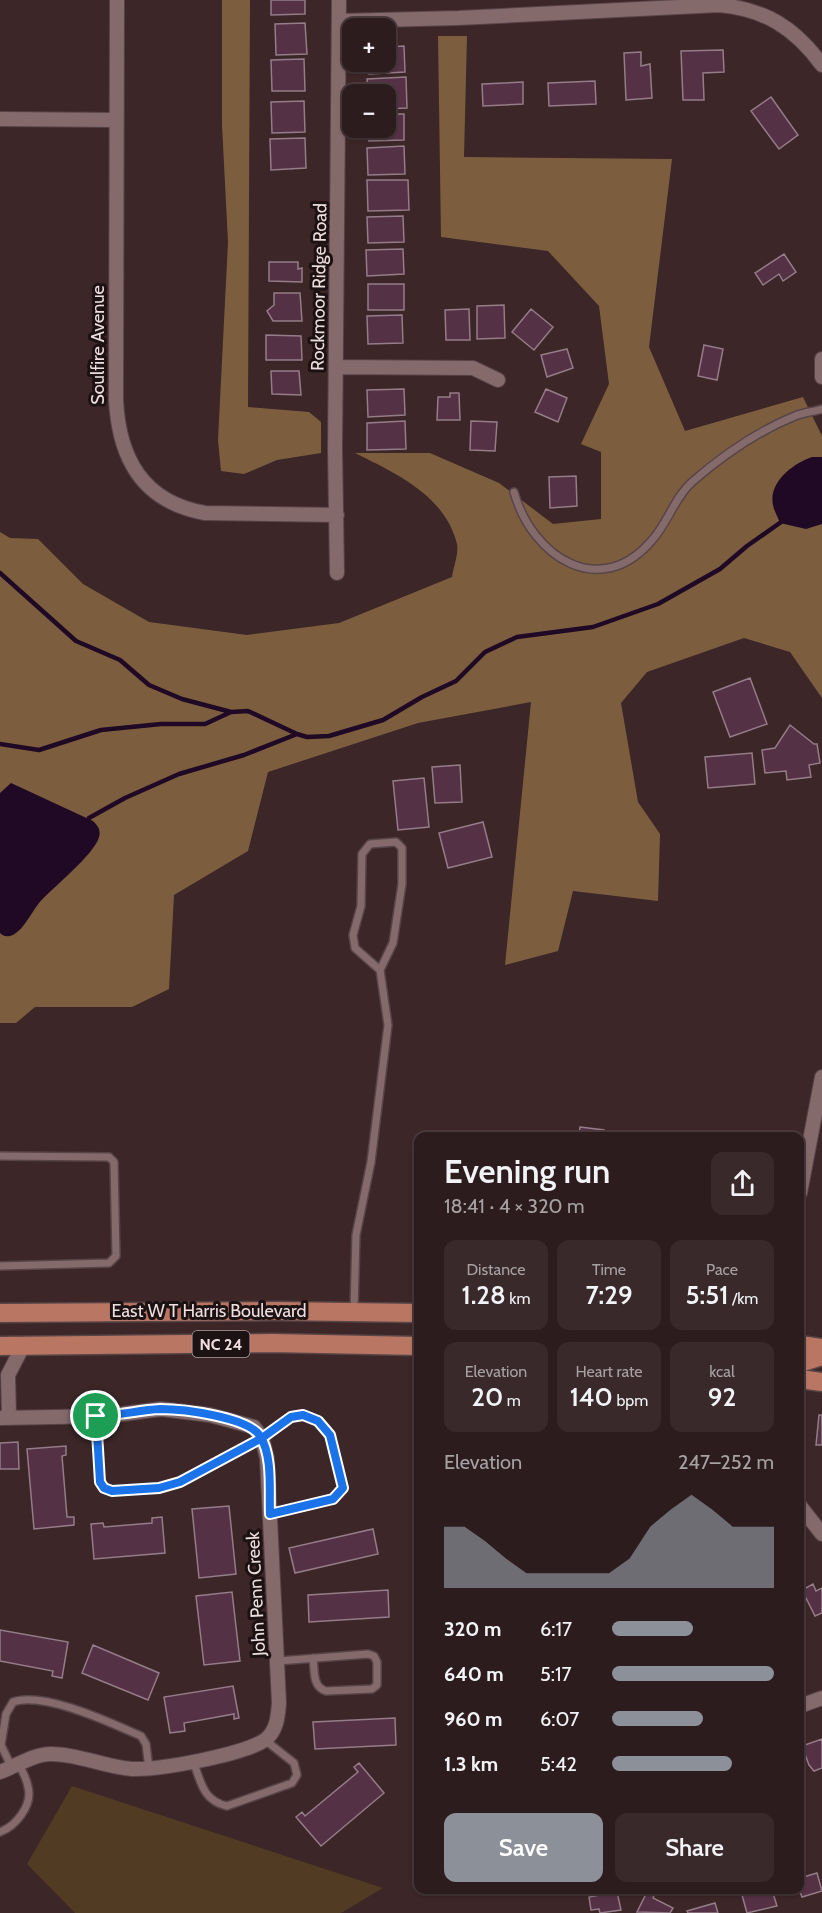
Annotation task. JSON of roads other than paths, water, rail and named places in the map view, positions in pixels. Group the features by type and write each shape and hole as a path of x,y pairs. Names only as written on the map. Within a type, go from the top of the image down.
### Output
{"main road":[{"name":"East W T Harris Boulevard","path":"0,1313 354,1311 414,1313"},
{"name":"East W T Harris Boulevard","path":"0,1346 272,1343 414,1346"},
{"path":"804,1346 822,1348"},
{"path":"804,1362 822,1356"},
{"path":"804,1380 822,1382"}],"street":[{"name":"Soulfire Avenue","path":"117,0 116,400 121,442 132,466 158,494 192,510 337,514"},
{"name":"Rockmoor Ridge Road","path":"337,573 339,0"},
{"path":"339,21 458,18 625,5 741,7 762,13 777,21 798,38 822,65"},
{"path":"0,118 117,120"},
{"path":"822,359 822,377"},
{"path":"336,367 473,368 498,380"},
{"path":"804,1165 822,1077"},
{"path":"23,1346 8,1375 4,1418 96,1416 160,1409 210,1415 254,1427 262,1438"},
{"name":"John Penn Creek","path":"262,1438 267,1458 278,1661 278,1720 266,1740"},
{"path":"804,1511 822,1534"},
{"path":"804,1705 822,1698"},
{"path":"10,1768 48,1754 67,1755 130,1769 149,1769 193,1761 245,1748 266,1740"}],"lane":[{"path":"514,492 520,513 533,531 563,562 586,569 611,567 631,558 653,539 690,484 703,474 765,429 799,414 822,409"},
{"path":"354,1311 357,1234 371,1162 388,1025 380,970 393,943 402,884 402,848 396,842 370,844 362,854 361,906 353,935 354,942 355,948 380,970"},
{"path":"0,1156 109,1157 114,1162 116,1256 109,1263 0,1266"},
{"path":"96,1416 100,1482 104,1488 112,1491 159,1488 180,1482 262,1438 291,1417 303,1415 318,1421 330,1435 343,1488 333,1499 270,1514"},
{"path":"278,1661 314,1658 368,1654 374,1656 377,1662 377,1685 372,1689 326,1691 320,1689 316,1685 314,1658"},
{"path":"0,1832 12,1827 29,1797 29,1787 10,1768 1,1745 6,1714 12,1702 23,1699 76,1709 141,1736 146,1744 149,1769"},
{"path":"193,1761 206,1796 216,1804 227,1806 292,1783 297,1775 294,1763 266,1740"}],"waterway":[{"path":"0,573 76,641 120,660 149,685 182,699 231,712 248,711 307,737 329,736 383,720 422,697 456,681 485,652 517,637 593,627 658,604 720,569 747,546 784,520"},
{"path":"0,744 39,750 101,730 161,724 205,724 231,712"},
{"path":"89,818 125,798 179,774 244,755 297,734"}]}
